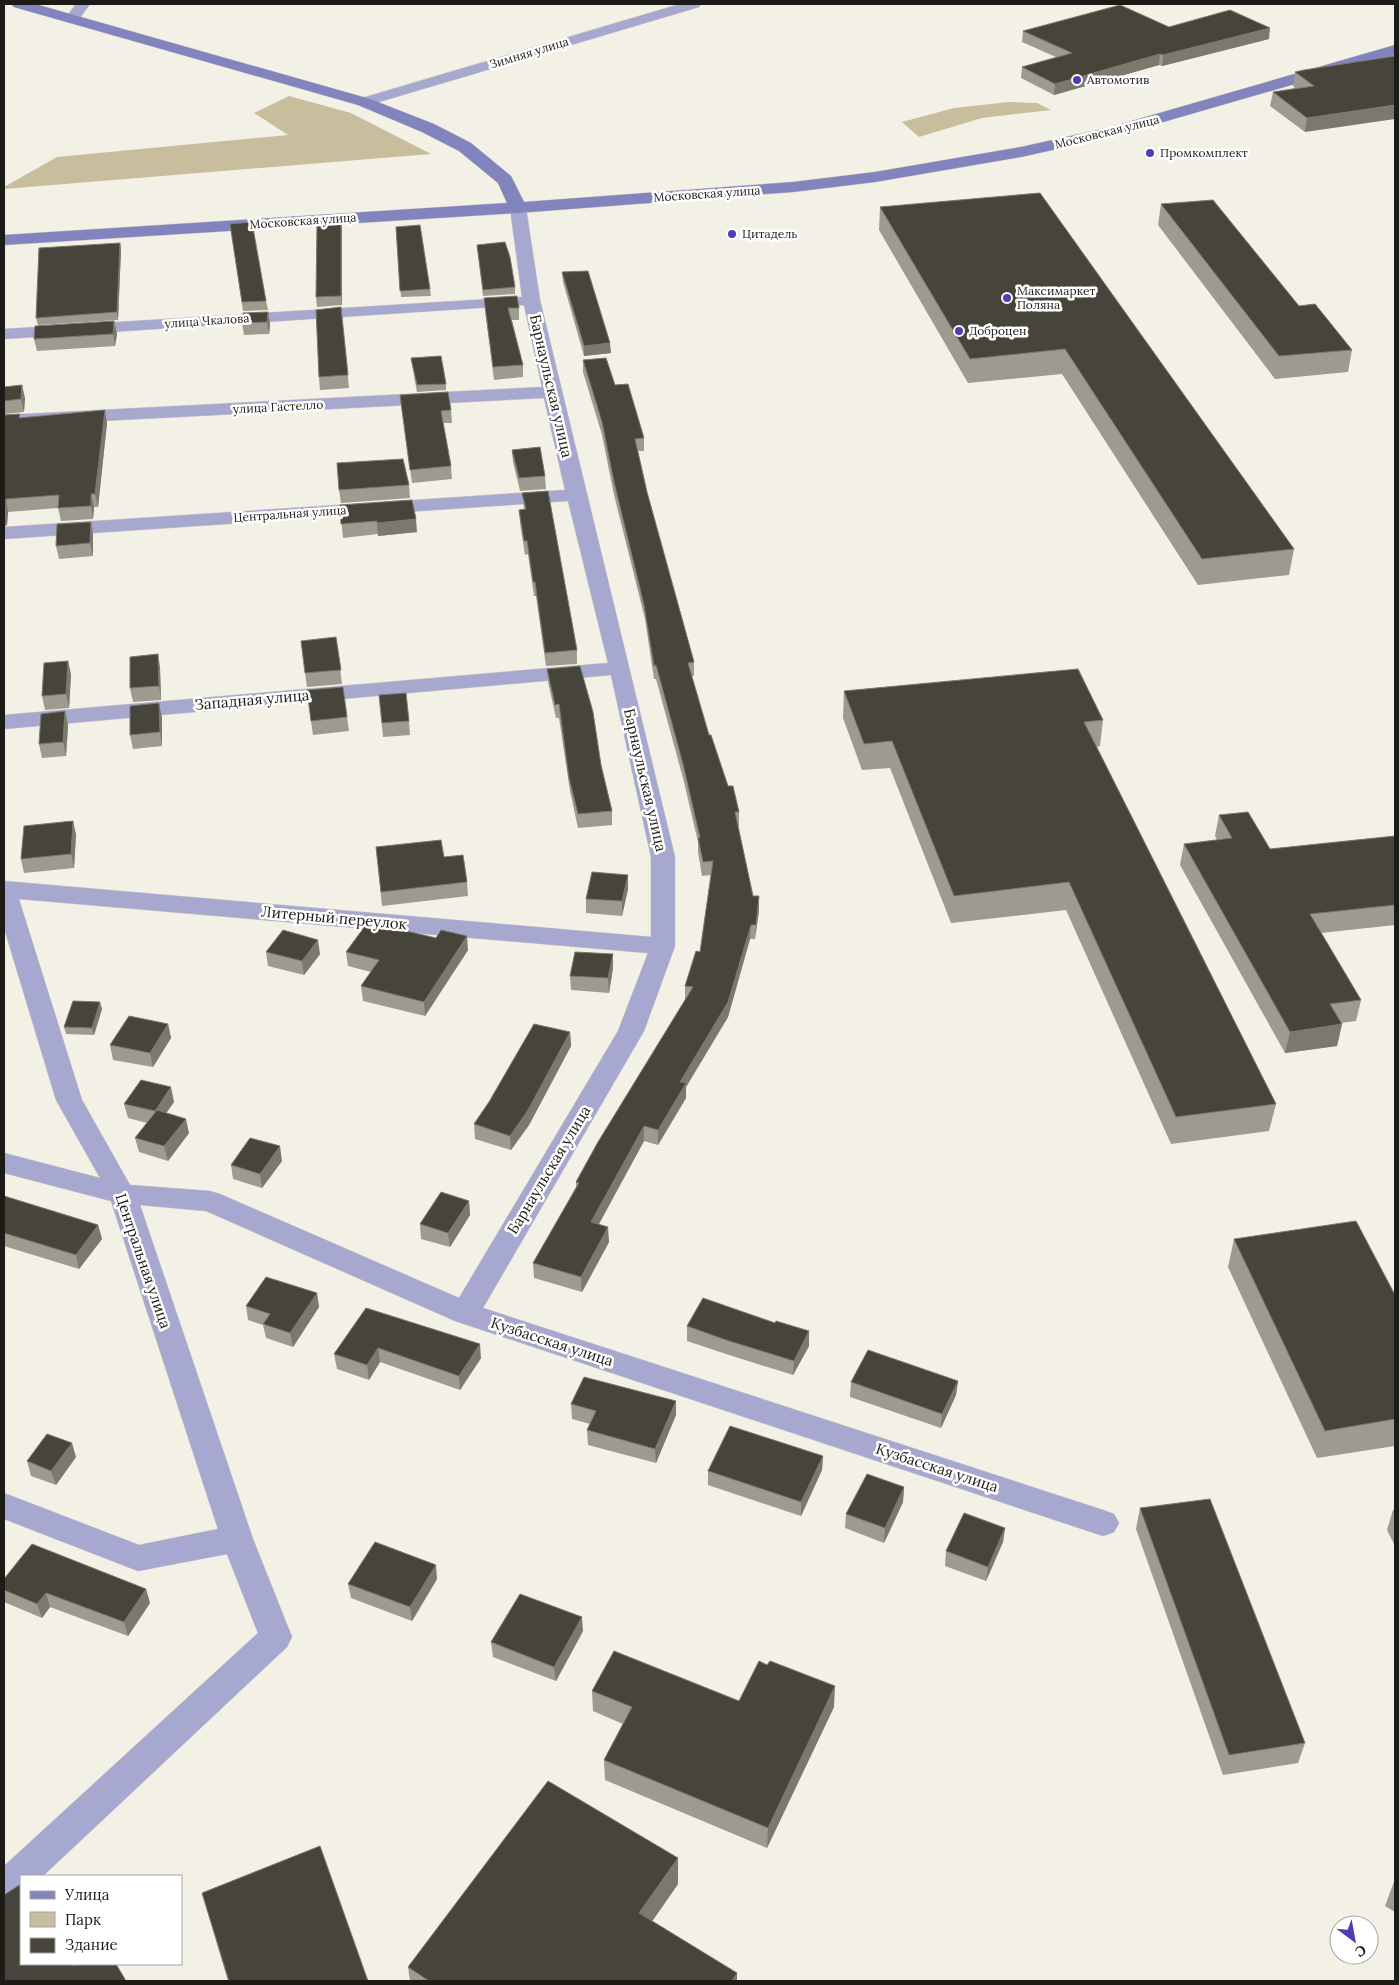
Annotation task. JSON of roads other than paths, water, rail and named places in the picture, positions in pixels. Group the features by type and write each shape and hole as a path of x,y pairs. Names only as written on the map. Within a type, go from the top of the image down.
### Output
{"main road":[{"path":"19,4 364,102 428,128 465,147 505,180 518,208"},
{"name":"Московская улица","path":"4,240 518,208 793,187 938,167 1115,131 1395,50"}],"street":[{"path":"72,19 83,4"},
{"name":"Зимняя улица","path":"364,102 694,4"},
{"name":"Барнаульская улица","path":"465,1313 631,1032 663,946 662,857 620,668 576,495 531,300 518,208"},
{"name":"улица Чкалова","path":"4,334 531,300"},
{"name":"улица Гастелло","path":"4,421 552,392"},
{"name":"Центральная улица","path":"4,533 576,495"},
{"name":"Западная улица","path":"4,722 620,668"},
{"name":"Центральная улица","path":"4,889 69,1100 122,1194 237,1539 276,1637 4,1889"},
{"name":"Литерный переулок","path":"4,889 663,946"},
{"name":"Кузбасская улица","path":"4,1164 122,1194 210,1201 465,1313 1103,1523"},
{"path":"4,1506 138,1558 237,1539"}],"place":[{"name":"Автомотив","path":"1077,80"},
{"name":"Промкомплект","path":"1150,153"},
{"name":"Цитадель","path":"732,234"},
{"name":"Максимаркет Поляна","path":"1007,298"},
{"name":"Доброцен","path":"959,331"}]}
